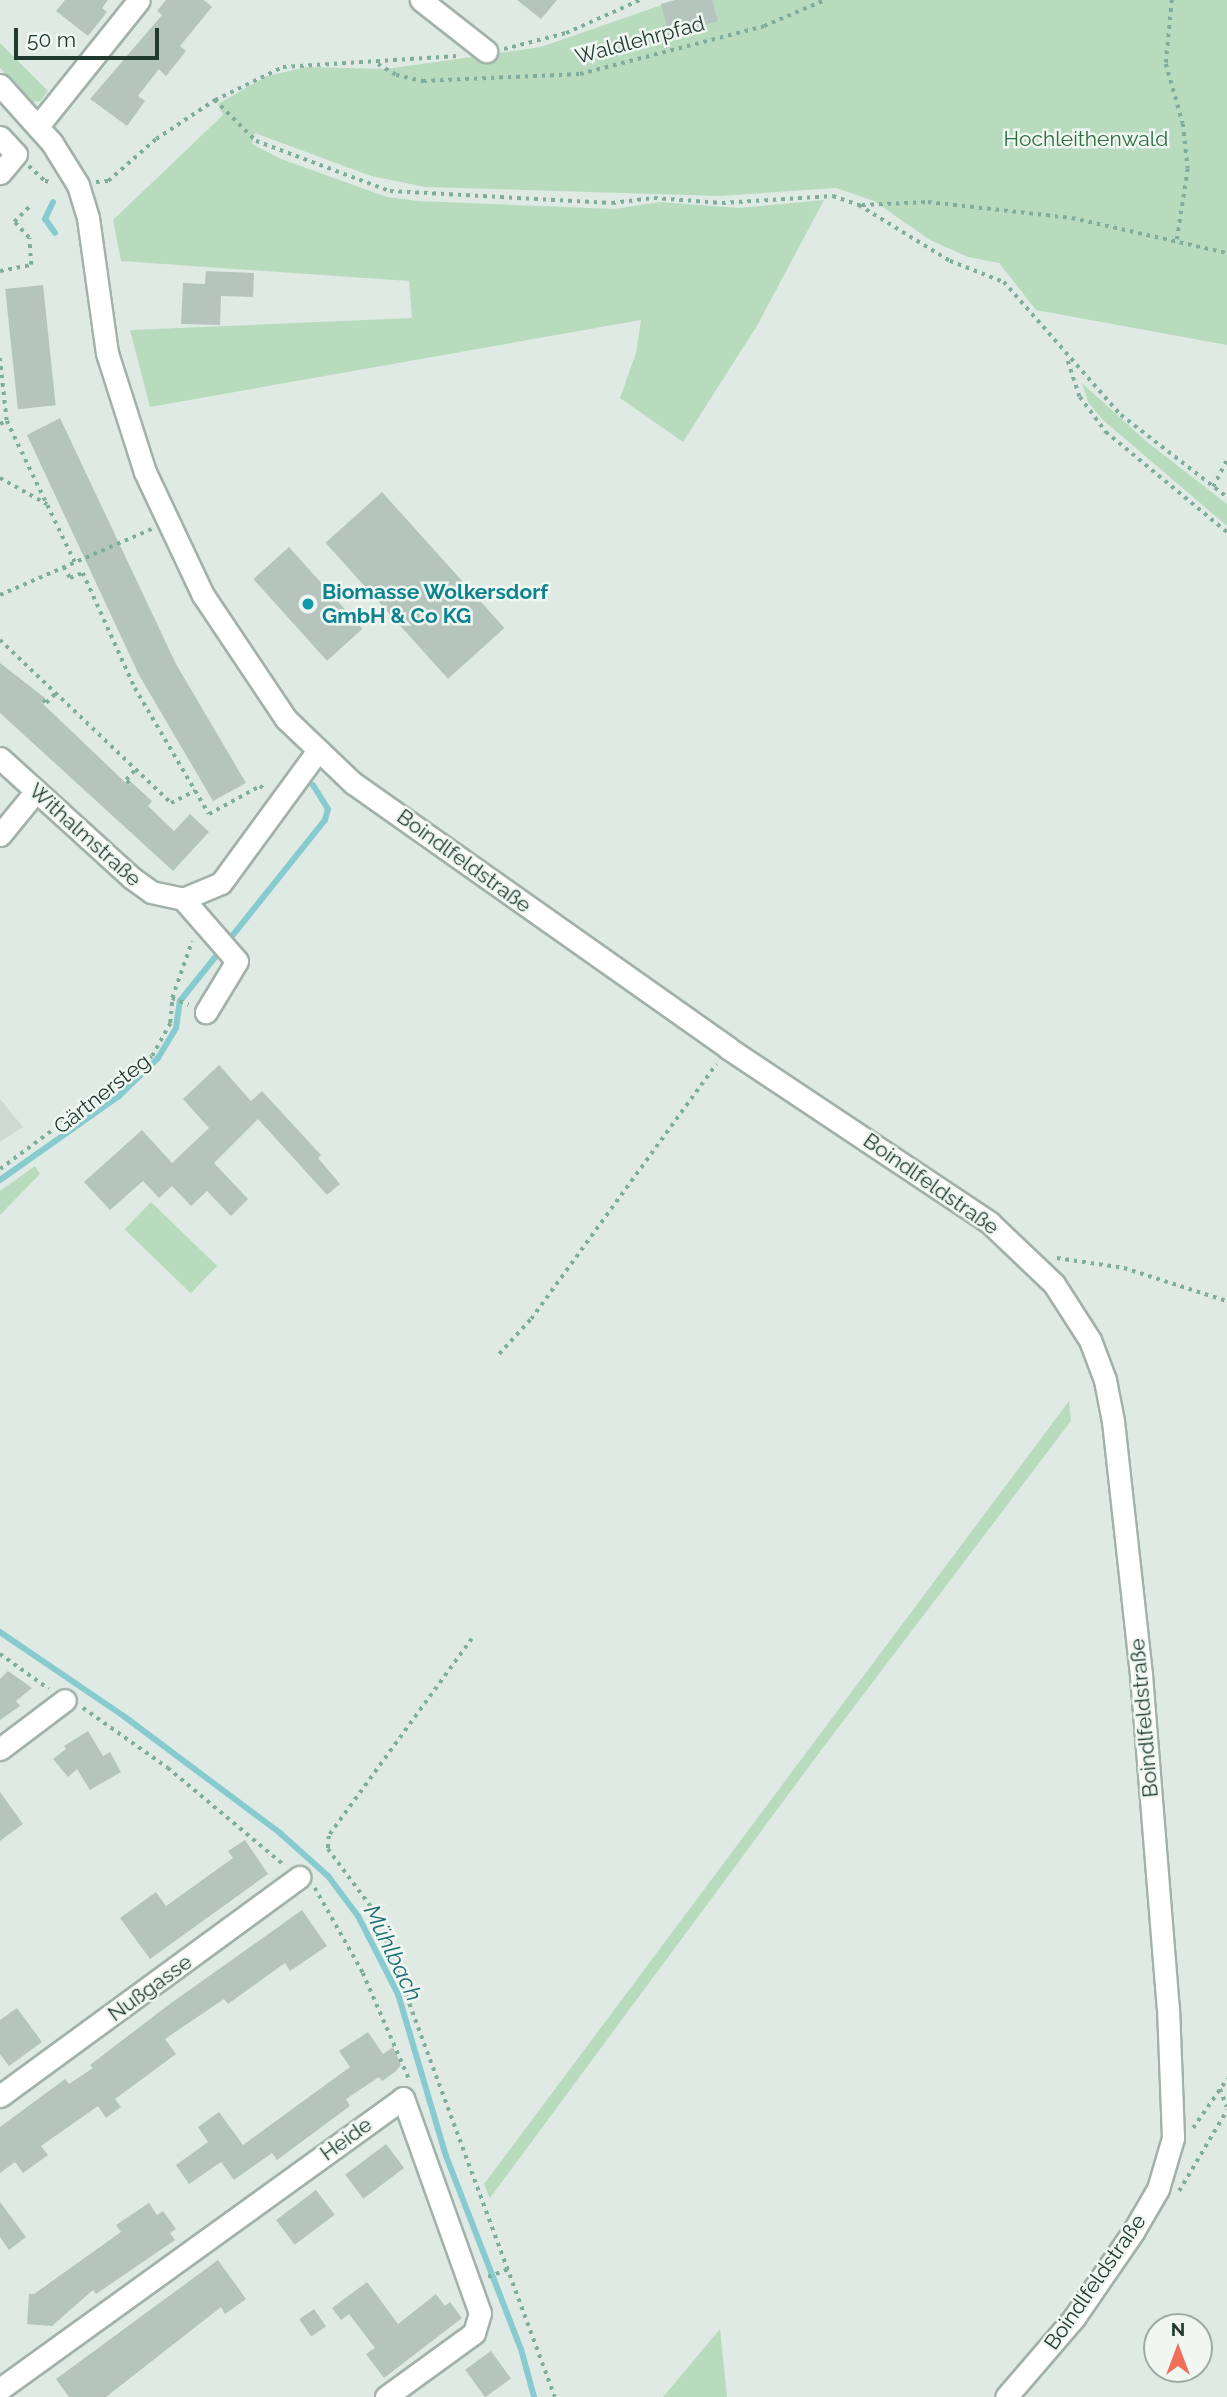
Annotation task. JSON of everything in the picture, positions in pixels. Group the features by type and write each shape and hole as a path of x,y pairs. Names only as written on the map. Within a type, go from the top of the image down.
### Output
{"street":[{"path":"38,126 139,0"},
{"path":"421,0 486,51"},
{"name":"Boindlfeldstraße","path":"0,85 38,126 78,185 88,218 114,378 167,522 243,659 317,752 353,783 728,1048 944,1190 1034,1262 1073,1310 1090,1340 1105,1380 1112,1421 1160,1896 1172,2138 1158,2189 1133,2232 1074,2318 1006,2397"},
{"path":"0,137 16,154 0,173"},
{"path":"198,1009 237,961 233,951 183,899 221,883 317,752"},
{"name":"Withalmstraße","path":"0,758 150,892 183,899"},
{"path":"0,835 36,792"},
{"path":"0,1749 65,1700"},
{"name":"Nußgasse","path":"0,2096 299,1877"},
{"path":"386,2397 474,2333 480,2313 403,2098"},
{"name":"Heide","path":"0,2389 403,2098"}],"path":[{"path":"16,154 45,181 78,185 108,181 156,139 215,100 283,67 376,63 486,51 566,33 640,0"},
{"name":"Waldlehrpfad","path":"376,63 396,75 423,81 580,74 764,26 825,0"},
{"path":"1172,0 1166,64 1184,124 1188,169 1177,240"},
{"path":"215,100 256,141 390,191 612,203 654,198 722,203 834,196 859,205 950,261 1004,282 1068,359 1121,415 1227,497"},
{"path":"859,205 928,202 1019,212 1177,240 1227,253"},
{"path":"0,271 32,265 29,238 15,222 31,205"},
{"path":"0,358 7,421 75,562"},
{"path":"1068,359 1080,397 1106,432 1227,532"},
{"path":"0,424 7,421"},
{"path":"1213,487 1227,459"},
{"path":"0,478 48,505"},
{"path":"0,595 167,522"},
{"path":"64,567 70,578 83,573 135,688 209,814 260,786 280,800"},
{"path":"0,640 171,803 195,791"},
{"path":"43,700 46,703 55,693"},
{"path":"129,784 126,780 136,770"},
{"name":"Gärtnersteg","path":"0,1169 152,1056 170,1023 172,998 206,925"},
{"path":"172,998 198,1009"},
{"path":"499,1354 531,1319 728,1048"},
{"path":"1034,1262 1087,1259 1164,1278 1227,1301"},
{"path":"472,1639 329,1836 328,1849 372,1908 386,1940 555,2397"},
{"path":"0,1654 168,1768 299,1877 316,1888 363,1973 410,2080 403,2098"},
{"path":"1172,2138 1191,2130 1227,2079"},
{"path":"1220,2089 1227,2106"},
{"path":"484,2279 509,2269"}],"shaded area":[{"path":"0,1099 23,1127 0,1142"}],"green space":[{"name":"Hochleithenwald","path":"676,0 1227,0 1227,345 1036,310 999,263 968,257 930,240 874,201 836,188 720,196 425,187 371,176 255,133 252,144 281,159 387,197 418,201 614,209 660,202 739,208 824,200 758,324 683,442 620,398 636,353 641,320 150,407 130,330 412,318 409,281 121,261 113,220 223,115 218,104 267,76 307,67 386,69 541,47"},
{"path":"0,43 48,91 40,101 32,102 0,68"},
{"path":"1082,383 1147,442 1227,504 1227,526 1103,420 1088,402"},
{"path":"35,1166 40,1174 0,1215 0,1191"},
{"path":"151,1202 217,1266 191,1293 125,1229"},
{"path":"1069,1401 1071,1421 819,1753 490,2198 484,2184"},
{"path":"720,2329 727,2397 663,2397"}],"building":[{"path":"65,0 108,0 102,8 107,12 88,36 56,11"},
{"path":"166,0 204,0 212,7 180,46 186,51 166,76 159,69 138,96 145,101 127,126 90,99 162,15 157,11"},
{"path":"517,0 557,0 541,19"},
{"path":"675,0 712,0 718,21 669,35 661,4"},
{"path":"206,271 254,273 253,297 221,296 220,325 181,324 183,283 205,284"},
{"path":"43,285 56,405 18,409 5,289"},
{"path":"60,418 176,664 246,783 213,801 139,675 27,435"},
{"path":"382,492 504,628 448,679 326,543"},
{"name":"Biomasse Wolkersdorf GmbH & Co KG","path":"289,547 363,629 327,661 253,579"},
{"path":"0,663 45,698 41,702 128,785 131,782 152,801 148,806 174,831 190,814 209,832 173,871 0,713"},
{"path":"219,1065 251,1101 262,1091 321,1155 318,1158 340,1184 327,1195 258,1119 214,1163 248,1199 231,1216 207,1191 191,1206 172,1186 159,1198 143,1181 110,1210 84,1182 142,1130 172,1163 209,1128 183,1099"},
{"path":"8,1671 32,1688 16,1701 20,1706 0,1720 0,1679"},
{"path":"88,1731 103,1756 110,1752 121,1772 90,1790 77,1769 68,1777 53,1759 66,1749 64,1746"},
{"path":"0,1792 23,1824 0,1841"},
{"path":"245,1840 268,1874 150,1959 120,1918 156,1892 166,1906 233,1858 228,1851"},
{"path":"302,1910 327,1946 290,1971 285,1963 228,2004 224,1999 165,2039 176,2054 115,2099 121,2107 106,2118 98,2106 41,2146 48,2155 23,2173 15,2162 0,2173 0,2127 65,2079 69,2084 93,2068 90,2065 167,2006"},
{"path":"17,2008 42,2042 9,2066 0,2054 0,2020"},
{"path":"368,2032 383,2054 393,2047 401,2065 395,2072 382,2081 379,2077 346,2099 350,2106 277,2160 272,2153 234,2180 221,2162 189,2184 176,2165 208,2142 198,2127 219,2112 243,2145 350,2067 339,2051"},
{"path":"386,2144 404,2168 363,2199 345,2175"},
{"path":"316,2190 335,2215 295,2245 276,2220"},
{"path":"0,2202 26,2237 9,2250 0,2237"},
{"path":"149,2203 157,2215 163,2211 176,2229 170,2233 175,2240 96,2294 93,2290 52,2326 27,2324 29,2294 34,2294 121,2232 116,2225"},
{"path":"218,2260 246,2299 225,2314 221,2307 106,2397 69,2397 56,2379"},
{"path":"367,2282 398,2324 436,2294 445,2306 450,2302 462,2318 384,2378 366,2354 375,2348 349,2314 341,2320 332,2308"},
{"path":"314,2309 326,2326 311,2337 299,2319"},
{"path":"491,2351 511,2379 485,2397 465,2370"}],"waterway":[{"path":"53,202 45,219 55,233"},
{"path":"0,1180 119,1096 158,1058 176,1028 180,1001 325,820 328,809 313,785"},
{"name":"Mühlbach","path":"0,1632 125,1717 280,1833 328,1876 358,1916 398,1994 446,2156 521,2349 534,2397"}],"place":[{"name":"Biomasse Wolkersdorf GmbH & Co KG","path":"308,604"}]}
